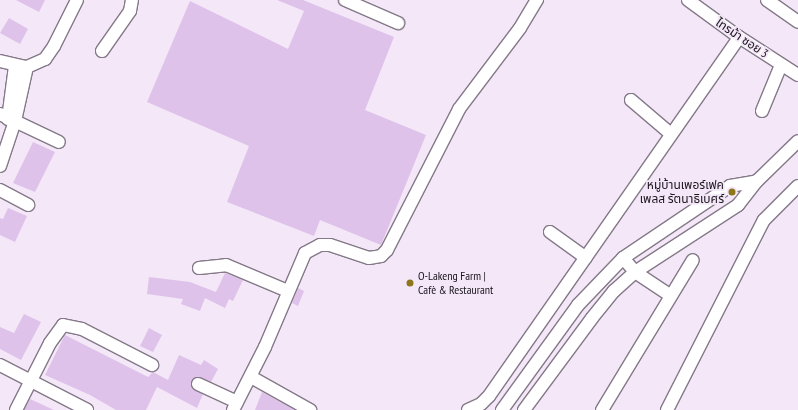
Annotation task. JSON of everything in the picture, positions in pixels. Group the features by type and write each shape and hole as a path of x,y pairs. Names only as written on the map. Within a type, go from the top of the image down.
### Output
{"street":[{"path":"0,61 21,66 44,58 54,46 77,0"},
{"path":"102,51 130,11 132,0"},
{"path":"345,0 398,23"},
{"path":"198,384 235,406 265,348 300,261 310,249 330,245 369,258 381,256 387,250 459,109 520,28 537,0"},
{"name":"ไทรม้า ซอย 3","path":"688,0 739,37 798,75"},
{"path":"767,0 798,22"},
{"path":"468,410 481,404 489,396 739,37"},
{"path":"762,112 781,64"},
{"path":"0,166 9,132 8,117 21,66"},
{"path":"631,100 671,134"},
{"path":"8,117 59,142"},
{"path":"524,410 592,318 635,272 738,205 756,181 798,141"},
{"path":"502,410 578,305 623,258 730,186 756,181"},
{"path":"667,410 764,220 798,186"},
{"path":"0,190 28,205"},
{"path":"550,232 586,258"},
{"path":"623,258 635,272 671,296"},
{"path":"602,410 693,260"},
{"path":"199,268 226,265 288,291"},
{"path":"16,410 50,343 63,325 82,329 152,366"},
{"path":"0,365 87,410"},
{"path":"252,375 308,410"}],"building":[{"path":"16,0 45,0 39,12"},
{"path":"277,0 303,0 394,37 365,110 426,135 381,245 320,220 314,236 227,202 249,146 147,102 190,1 288,49 304,11"},
{"path":"9,18 28,29 20,44 0,33"},
{"path":"33,142 55,152 35,192 13,183"},
{"path":"8,208 27,216 15,242 0,235 0,218 3,219"},
{"path":"225,273 243,280 233,301 229,299 225,308 205,298 200,311 181,304 183,299 147,294 149,277 190,282 216,292"},
{"path":"298,288 304,291 298,306 292,303"},
{"path":"24,314 41,322 21,360 0,349 0,327 14,333"},
{"path":"149,328 162,335 153,352 140,346"},
{"path":"65,335 148,377 153,372 168,380 179,355 201,365 204,360 218,369 211,382 198,377 191,381 192,389 203,394 197,408 157,387 146,410 116,410 90,395 45,375"},
{"path":"262,392 295,410 255,410"},
{"path":"30,399 54,410 24,410"}],"place":[{"name":"หมู่บ้านเพอร์เฟค เพลส รัตนาธิเบศร์","path":"732,192"},
{"name":"O-Lakeng Farm | Cafè & Restaurant","path":"410,283"}]}
